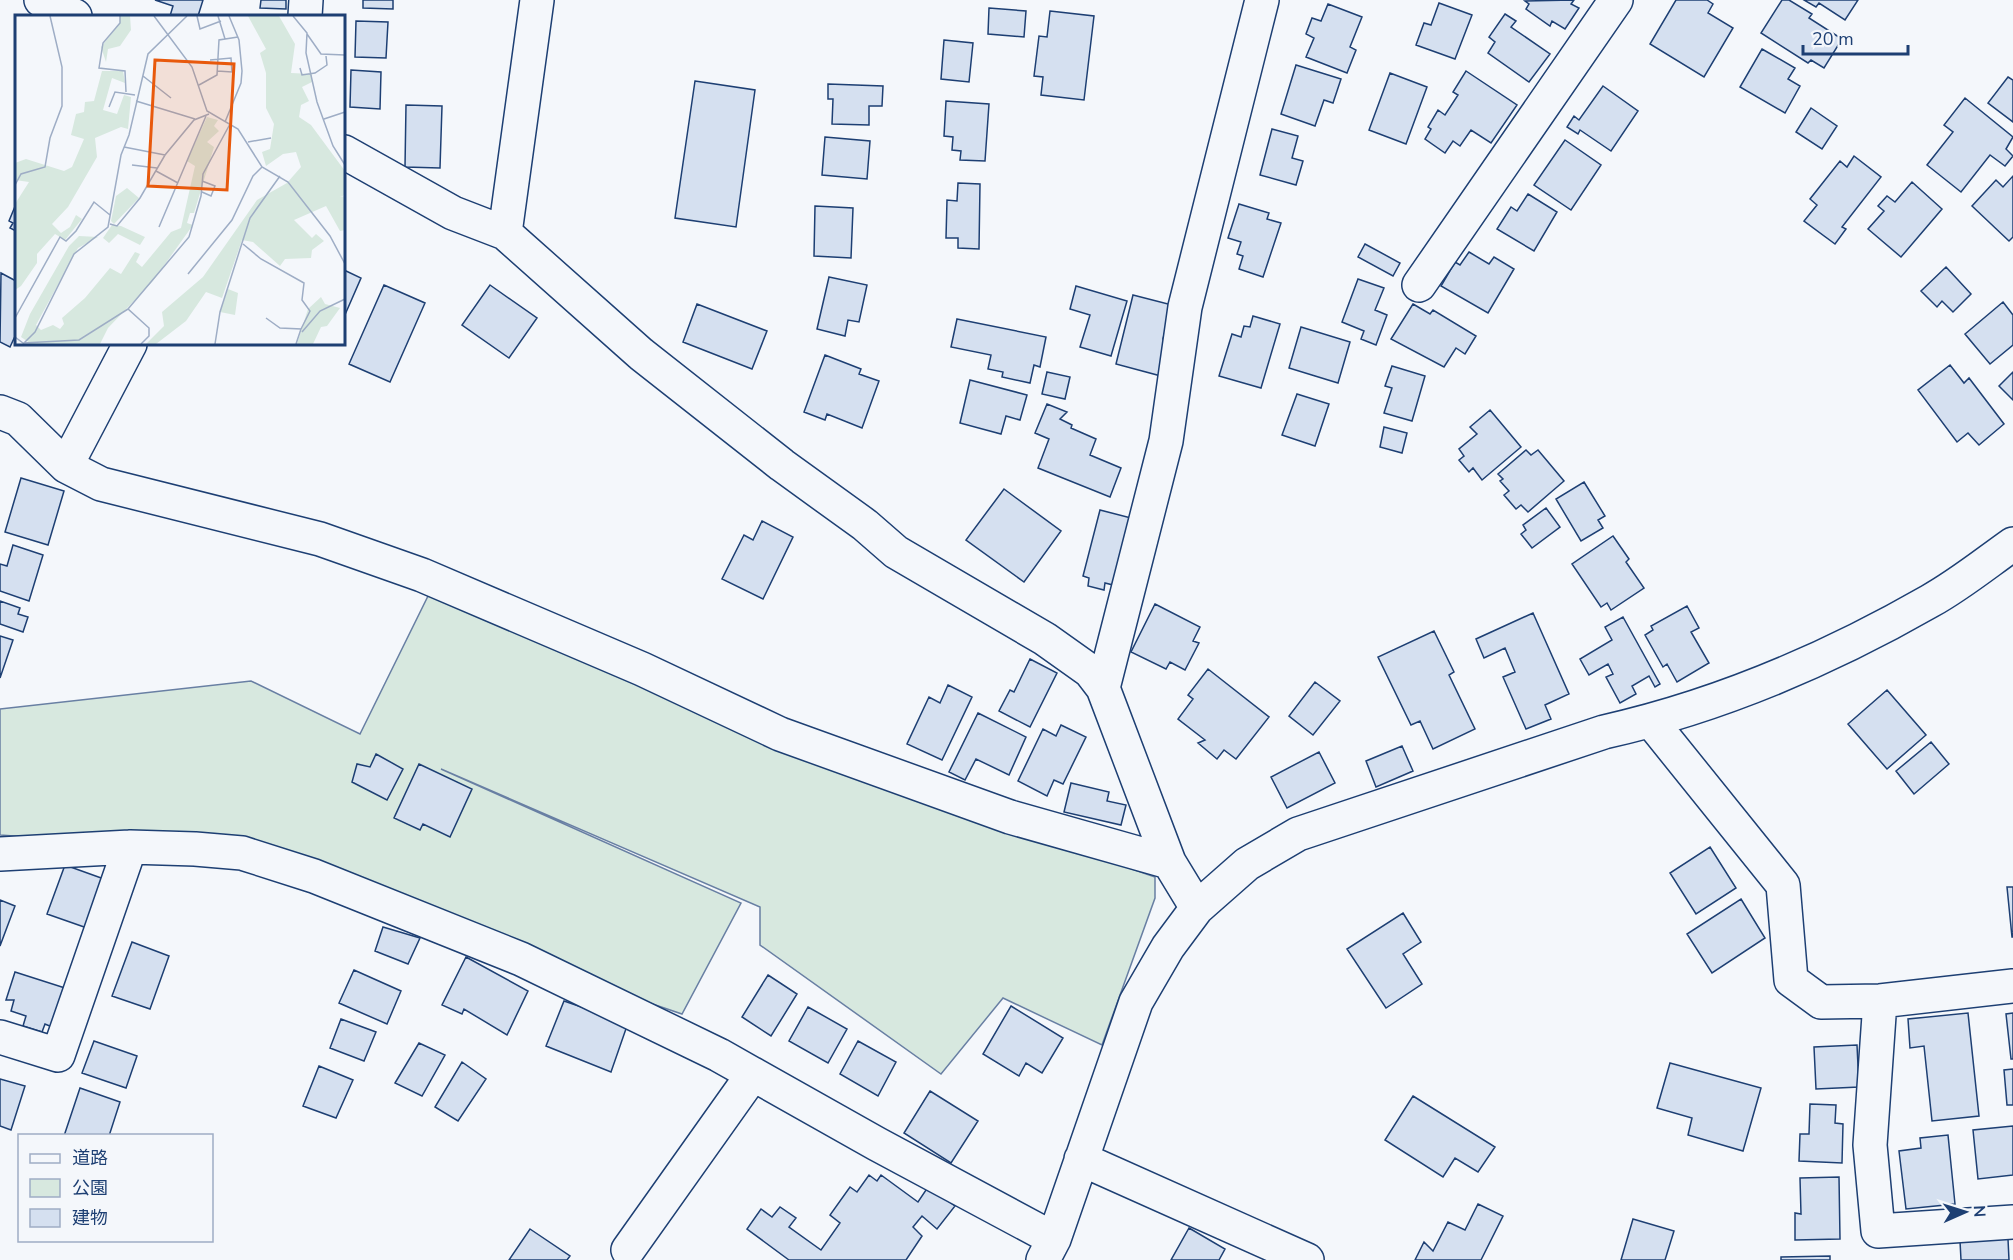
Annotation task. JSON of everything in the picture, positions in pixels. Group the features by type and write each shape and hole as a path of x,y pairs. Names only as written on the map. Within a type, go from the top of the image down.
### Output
{"street":[{"path":"41,0 73,15"},
{"path":"305,15 306,0"},
{"path":"505,233 537,0"},
{"path":"1103,688 1167,441 1185,307 1262,0"},
{"path":"1419,285 1616,0"},
{"path":"345,153 453,213 505,233 641,354 782,465 865,525 896,552 1045,639 1090,671 1103,688 1169,862 1197,908"},
{"path":"66,466 129,345"},
{"path":"0,412 18,419 66,466 101,484 320,539 422,575 642,669 780,734 1010,817 1169,862"},
{"path":"0,854 130,847 242,853 314,876 521,959 753,1074 1049,1250 1136,1002 1168,947 1197,908 1247,864 1298,834 1604,732 1651,722 1749,690 1846,646 1932,600 2013,544"},
{"path":"1651,722 1782,885 1791,980 1821,1002 1880,1001 2013,986"},
{"path":"0,1037 58,1055 130,847"},
{"path":"1880,1001 1870,1145 1878,1231 2013,1222"},
{"path":"628,1250 753,1074"},
{"path":"1081,1159 1307,1260"}],"green space":[{"path":"431,590 845,770 1155,877 1155,898 1102,1045 1003,998 941,1074 760,945 760,907 441,769 741,903 682,1014 195,849 0,835 0,709 251,681 360,734"}],"building":[{"path":"155,0 203,0 198,15 170,15 173,6"},
{"path":"261,0 286,0 286,9 260,8"},
{"path":"363,0 393,0 393,9 363,8"},
{"path":"1574,0 1571,4 1579,8 1565,29 1552,21 1550,26 1526,9 1529,4 1525,1"},
{"path":"1676,0 1707,0 1713,4 1708,13 1733,28 1704,77 1650,44"},
{"path":"1782,0 1789,0 1812,14 1809,18 1842,39 1824,68 1811,60 1808,63 1761,33"},
{"path":"1804,0 1858,0 1845,20 1819,3 1816,7"},
{"path":"1439,3 1472,15 1455,59 1416,45 1424,23 1431,25"},
{"path":"1328,4 1362,17 1350,47 1356,50 1347,73 1306,57 1314,38 1306,34 1312,18 1321,21"},
{"path":"989,8 1026,11 1024,37 988,34"},
{"path":"1050,11 1094,16 1084,100 1041,95 1043,77 1034,76 1039,36 1047,37"},
{"path":"1505,14 1516,21 1511,27 1550,54 1529,82 1488,53 1495,42 1489,37"},
{"path":"356,21 388,22 386,58 355,57"},
{"path":"944,40 973,43 969,82 941,79"},
{"path":"1762,49 1795,68 1788,79 1800,86 1785,113 1740,87"},
{"path":"1296,65 1341,79 1333,103 1324,100 1315,126 1281,114"},
{"path":"351,70 381,72 380,109 350,107"},
{"path":"1466,71 1517,105 1491,143 1471,130 1460,146 1453,141 1445,153 1425,139 1431,129 1428,127 1438,110 1445,115 1458,95 1453,92"},
{"path":"1390,73 1427,87 1406,144 1369,130"},
{"path":"2008,77 2013,80 2013,122 1988,103"},
{"path":"695,81 755,90 736,227 675,218"},
{"path":"828,84 883,86 882,106 869,106 869,125 832,124 833,99 828,99"},
{"path":"1603,86 1638,111 1611,151 1580,130 1578,134 1567,127 1574,116 1579,120"},
{"path":"1965,98 2013,137 2006,149 2013,156 2005,166 1990,155 1961,192 1927,165 1953,132 1944,125"},
{"path":"946,101 989,104 985,161 960,160 961,151 952,150 953,137 944,136"},
{"path":"406,105 442,106 440,168 405,167"},
{"path":"1811,108 1837,126 1822,149 1796,132"},
{"path":"1272,129 1298,136 1292,158 1303,161 1296,185 1260,175"},
{"path":"825,137 870,141 867,179 822,175"},
{"path":"1565,140 1601,165 1571,210 1534,185"},
{"path":"1854,156 1881,177 1842,227 1846,229 1835,244 1804,221 1817,205 1810,199 1840,161 1847,167"},
{"path":"2013,176 2013,237 2009,241 1972,206 1996,180 2003,187"},
{"path":"1912,182 1942,209 1901,257 1868,229 1884,211 1878,206 1887,196 1895,202"},
{"path":"958,183 980,184 979,249 958,248 958,238 946,238 947,200 957,201"},
{"path":"1528,194 1557,212 1534,251 1497,229 1511,207 1517,211"},
{"path":"1239,204 1269,213 1267,219 1281,223 1263,277 1239,269 1243,256 1237,254 1241,242 1228,238"},
{"path":"15,206 15,230 10,228 13,223 9,221"},
{"path":"815,206 853,208 851,258 814,256"},
{"path":"1365,244 1400,263 1393,276 1358,257"},
{"path":"1469,252 1489,264 1494,257 1514,269 1488,313 1441,286 1455,262 1460,265"},
{"path":"1946,267 1971,294 1953,312 1942,301 1937,307 1921,291"},
{"path":"345,270 361,278 345,315"},
{"path":"1,273 15,280 15,336 10,347 0,342"},
{"path":"829,277 867,285 859,322 848,320 845,336 817,329"},
{"path":"1358,279 1384,288 1375,310 1387,315 1376,345 1361,339 1364,331 1342,322"},
{"path":"384,285 425,303 390,382 349,364"},
{"path":"490,285 537,318 509,358 462,325"},
{"path":"1076,286 1127,301 1111,356 1080,347 1090,315 1070,309"},
{"path":"1133,295 1172,305 1163,339 1171,341 1161,376 1116,364"},
{"path":"2003,302 2013,315 2013,345 1990,364 1965,334"},
{"path":"697,304 767,331 752,369 683,342"},
{"path":"1413,304 1430,314 1433,310 1476,336 1465,354 1456,348 1444,367 1391,339"},
{"path":"1253,316 1280,324 1261,388 1219,376 1232,334 1241,337 1244,326 1250,327"},
{"path":"957,319 1046,337 1040,367 1034,365 1030,383 1002,377 1003,372 988,369 991,355 951,347"},
{"path":"1301,327 1350,342 1338,383 1289,368"},
{"path":"825,355 861,369 859,374 879,381 862,428 827,414 825,420 804,412"},
{"path":"1950,365 1964,383 1969,378 2004,424 1979,445 1968,433 1957,442 1918,390"},
{"path":"1392,366 1425,376 1412,421 1384,413 1392,388 1385,386"},
{"path":"1047,372 1070,377 1065,399 1042,394"},
{"path":"2013,372 2013,400 1999,386"},
{"path":"970,380 1027,395 1020,420 1006,416 1001,434 960,423"},
{"path":"1297,394 1329,404 1315,446 1282,435"},
{"path":"1047,404 1067,412 1060,419 1072,425 1071,428 1096,439 1090,455 1121,468 1110,497 1038,468 1049,439 1035,433"},
{"path":"1490,410 1521,447 1482,480 1473,468 1469,472 1459,460 1464,456 1459,449 1477,434 1470,427"},
{"path":"1384,427 1407,433 1402,453 1380,447"},
{"path":"1526,450 1531,455 1538,450 1564,481 1528,512 1521,505 1516,509 1504,495 1509,491 1500,481 1503,479 1498,474"},
{"path":"21,478 64,491 48,545 5,532"},
{"path":"1584,482 1605,516 1598,520 1603,528 1581,541 1556,499"},
{"path":"1004,489 1061,531 1024,582 966,540"},
{"path":"1546,508 1560,527 1532,548 1521,534 1526,530 1523,525"},
{"path":"1100,510 1135,519 1117,586 1105,583 1104,590 1088,586 1089,578 1083,576"},
{"path":"762,521 793,537 763,599 722,579 744,535 753,540"},
{"path":"1613,536 1629,559 1626,562 1644,588 1611,610 1607,603 1601,607 1572,564"},
{"path":"13,545 43,555 29,601 0,591 0,564 7,566"},
{"path":"0,601 20,608 18,614 28,617 23,632 0,624"},
{"path":"1155,604 1200,627 1193,641 1199,643 1185,670 1170,662 1166,669 1131,652"},
{"path":"1687,606 1699,628 1691,632 1709,663 1677,682 1667,664 1663,667 1645,635 1653,630 1651,626"},
{"path":"1533,613 1569,694 1545,705 1551,719 1526,729 1503,677 1515,672 1505,648 1484,658 1476,639"},
{"path":"1623,617 1660,684 1655,687 1649,676 1632,686 1636,694 1620,703 1606,677 1613,674 1608,664 1589,675 1580,659 1612,640 1605,627"},
{"path":"1434,631 1454,672 1449,675 1475,729 1433,749 1420,721 1411,725 1378,657"},
{"path":"0,636 13,640 0,678"},
{"path":"1030,659 1057,673 1030,727 999,711 1010,690 1014,692"},
{"path":"1208,669 1269,717 1236,759 1224,750 1217,759 1198,743 1205,740 1178,719 1193,699 1188,695"},
{"path":"1315,682 1340,701 1313,735 1289,716"},
{"path":"948,685 972,697 942,760 907,744 929,697 940,703"},
{"path":"1887,690 1926,735 1887,769 1848,724"},
{"path":"978,713 1026,737 1009,775 976,759 965,780 949,772"},
{"path":"1061,725 1086,737 1063,784 1054,780 1047,796 1018,781 1043,729 1056,736"},
{"path":"1931,742 1949,764 1914,794 1896,771"},
{"path":"1402,746 1413,771 1376,787 1366,761"},
{"path":"1319,752 1335,783 1287,808 1271,777"},
{"path":"376,754 403,769 387,800 352,782 357,764 370,767"},
{"path":"419,764 472,789 450,837 423,824 420,830 394,818"},
{"path":"1071,783 1109,792 1107,801 1126,805 1121,825 1064,812"},
{"path":"1710,847 1736,888 1696,914 1670,873"},
{"path":"65,865 104,879 87,928 47,914"},
{"path":"2007,887 2013,887 2013,937 2012,937"},
{"path":"1741,899 1765,938 1712,973 1687,934"},
{"path":"0,900 15,906 0,946"},
{"path":"1403,913 1421,942 1403,954 1422,984 1386,1008 1347,949"},
{"path":"383,927 420,938 408,964 375,951"},
{"path":"132,942 169,956 150,1009 112,996"},
{"path":"466,957 528,991 507,1035 464,1009 462,1014 442,1005"},
{"path":"354,970 401,991 387,1024 339,1003"},
{"path":"15,972 65,988 52,1027 45,1024 42,1032 23,1026 26,1016 11,1011 14,1000 6,1000"},
{"path":"768,975 797,994 771,1036 742,1017"},
{"path":"564,1001 628,1023 611,1072 546,1046"},
{"path":"1011,1006 1063,1038 1042,1073 1026,1063 1019,1076 983,1054"},
{"path":"808,1007 847,1029 828,1063 789,1041"},
{"path":"1968,1013 1979,1116 1932,1121 1924,1046 1910,1048 1908,1019"},
{"path":"2013,1013 2013,1059 2011,1059 2006,1014"},
{"path":"341,1019 376,1032 364,1061 330,1048"},
{"path":"94,1041 137,1056 126,1088 82,1073"},
{"path":"858,1041 896,1062 878,1096 840,1074"},
{"path":"419,1043 445,1055 422,1096 395,1083"},
{"path":"1857,1045 1859,1087 1816,1089 1814,1047"},
{"path":"462,1062 486,1079 458,1121 435,1107"},
{"path":"1670,1063 1761,1088 1743,1151 1688,1135 1692,1118 1657,1108"},
{"path":"319,1066 353,1080 336,1118 303,1106"},
{"path":"2013,1069 2013,1105 2007,1105 2004,1070"},
{"path":"0,1079 25,1086 11,1130 0,1126"},
{"path":"80,1088 120,1102 110,1134 65,1134"},
{"path":"930,1091 978,1121 951,1163 904,1133"},
{"path":"1413,1096 1495,1147 1478,1172 1455,1158 1443,1177 1385,1140"},
{"path":"1810,1104 1836,1105 1835,1123 1843,1124 1842,1163 1799,1161 1800,1134 1809,1134"},
{"path":"2013,1126 2013,1175 1978,1179 1973,1130"},
{"path":"1948,1135 1955,1204 1906,1209 1899,1151 1921,1148 1920,1138"},
{"path":"869,1175 877,1181 881,1175 918,1202 928,1187 955,1206 937,1229 922,1216 913,1227 922,1236 906,1260 789,1260 747,1229 761,1209 772,1217 780,1207 796,1218 789,1227 821,1250 840,1223 830,1215 850,1187 857,1192"},
{"path":"1839,1177 1840,1239 1795,1240 1795,1213 1801,1214 1800,1178"},
{"path":"1478,1204 1503,1216 1481,1260 1415,1260 1424,1242 1433,1251 1448,1222 1465,1230"},
{"path":"1633,1219 1674,1231 1665,1260 1621,1260"},
{"path":"1189,1228 1225,1249 1219,1260 1171,1260"},
{"path":"530,1229 570,1256 567,1260 509,1260"},
{"path":"2008,1239 2009,1260 1961,1260 1960,1241"},
{"path":"1830,1256 1830,1260 1781,1260 1781,1257"}]}
